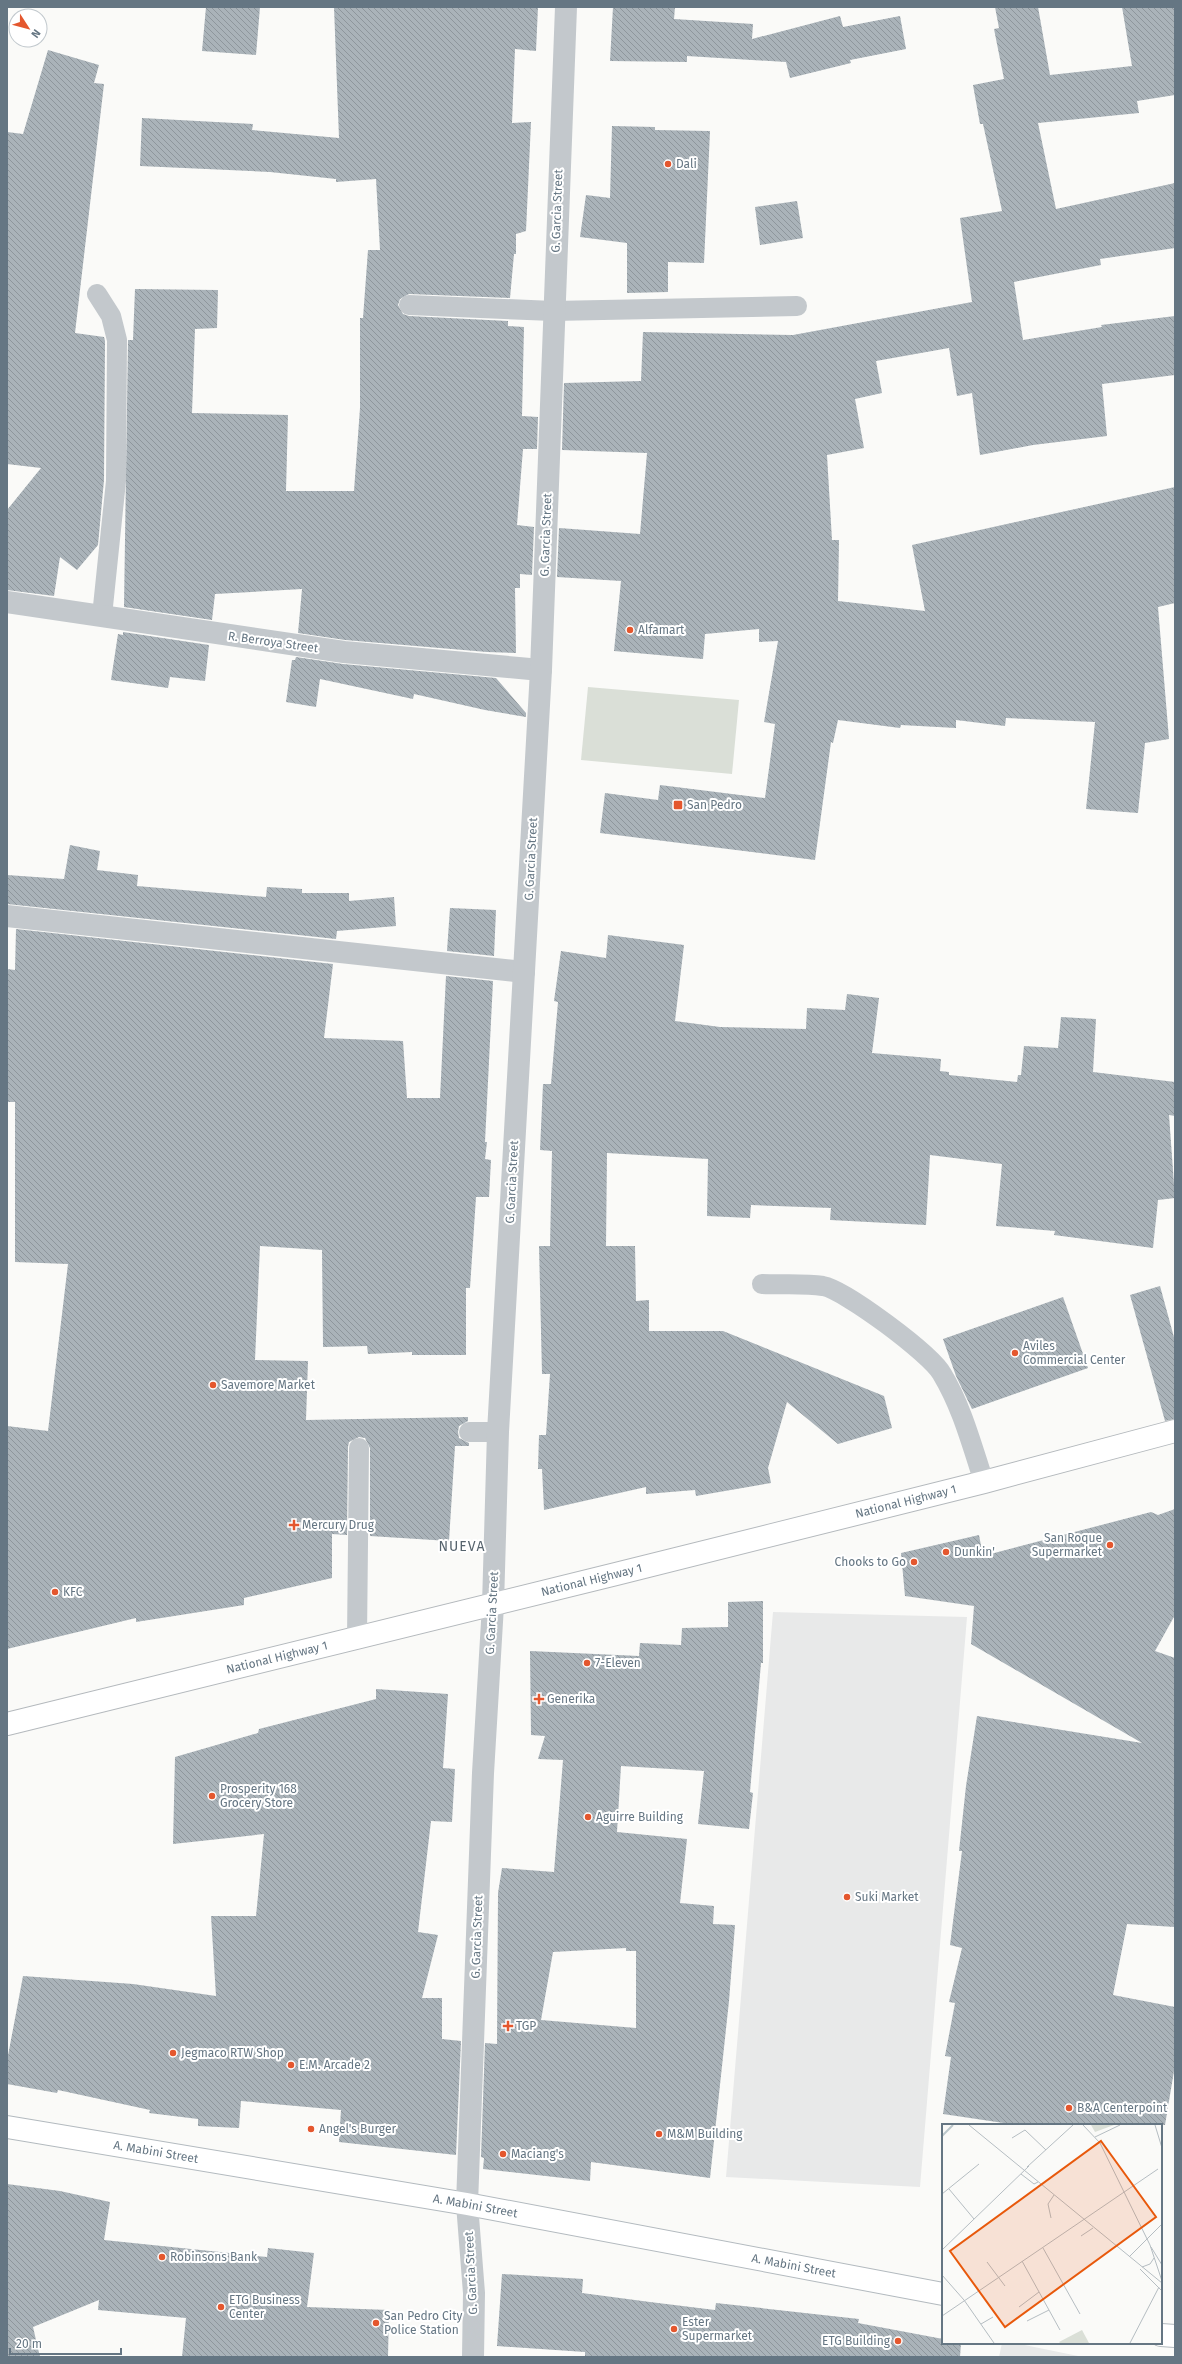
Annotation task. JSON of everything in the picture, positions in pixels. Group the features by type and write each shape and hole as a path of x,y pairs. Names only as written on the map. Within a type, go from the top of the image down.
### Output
{"main road":[{"name":"National Highway 1","path":"7,1724 357,1639 984,1482 1175,1431"},
{"name":"A. Mabini Street","path":"7,2127 467,2204 942,2294"},
{"path":"1162,2335 1175,2336"}],"street":[{"name":"G. Garcia Street","path":"472,2357 474,2294 467,2204 483,1773 493,1605 498,1432 541,670 553,311 566,7"},
{"name":"R. Berroya Street","path":"7,602 344,652 541,670"},
{"path":"7,916 524,972"}],"lane":[{"path":"97,294 111,316 116,340 116,481 102,616"},
{"path":"408,305 553,311 797,306"},
{"path":"762,1284 824,1286 872,1313 928,1356 942,1372 952,1392 984,1482"},
{"path":"468,1432 498,1432"},
{"path":"357,1639 359,1448"}],"shaded area":[{"path":"588,687 739,700 732,774 581,760"},
{"name":"Suki Market","path":"773,1612 967,1617 920,2187 726,2177"},
{"path":"1002,2344 1020,2344 1083,2357 999,2357"}],"building":[{"path":"206,7 260,7 256,55 202,51"},
{"path":"334,7 538,7 536,51 515,49 512,123 531,122 526,231 516,234 516,254 514,254 510,298 409,294 400,299 398,305 403,314 409,316 508,321 508,326 524,327 522,416 538,417 537,449 523,449 517,525 534,527 532,575 520,574 520,588 515,588 516,653 487,652 345,640 298,633 302,589 215,594 212,620 124,607 128,340 133,340 135,289 218,290 217,328 195,329 192,413 288,415 286,491 354,491 360,408 360,318 363,318 368,250 380,250 376,179 336,182 336,179 270,172 140,166 142,118 253,124 252,130 339,138"},
{"path":"613,7 675,7 674,19 753,24 752,39 840,16 843,27 900,16 906,49 850,60 851,63 790,78 786,62 687,56 687,62 610,61"},
{"path":"995,7 1038,7 1050,75 1132,66 1122,7 1175,7 1175,95 1137,101 1139,113 1038,123 1056,209 1175,183 1175,248 1100,259 1101,265 1014,282 1023,340 1102,327 1101,325 1175,316 1175,375 1102,384 1107,436 1033,445 980,455 972,393 957,396 949,348 876,361 882,393 855,399 864,448 827,455 832,540 839,540 838,601 925,611 912,545 1175,487 1175,603 1158,607 1169,739 1145,743 1138,813 1086,809 1095,722 1006,718 1005,726 956,720 956,728 901,725 900,728 838,720 833,743 831,742 815,860 600,833 605,793 658,800 660,785 765,798 775,724 764,722 778,641 759,642 759,629 705,634 703,659 614,651 621,581 557,577 559,528 640,534 647,453 562,450 564,383 641,381 643,332 793,335 972,302 960,218 1002,211 983,124 980,124 973,85 1004,79 994,29 999,28"},
{"path":"48,50 99,65 94,83 104,84 75,333 104,337 105,341 104,480 98,545 77,570 60,557 54,596 7,590 7,510 41,468 7,464 7,132 23,134"},
{"path":"612,126 655,127 655,130 710,131 704,263 668,262 668,292 627,293 627,243 580,237 586,195 610,198"},
{"path":"797,201 803,238 760,245 755,207"},
{"path":"123,632 209,645 205,681 170,677 168,688 111,680 118,634 123,635"},
{"path":"296,657 343,664 496,678 526,713 526,717 485,710 414,694 413,699 320,679 316,707 286,702 292,660 295,660"},
{"path":"70,845 100,851 97,870 138,875 137,886 266,897 267,887 302,889 302,893 349,893 349,901 394,897 396,926 337,931 336,939 7,904 7,875 64,879"},
{"path":"450,908 496,910 494,956 447,951"},
{"path":"16,929 333,964 324,1038 403,1041 407,1098 440,1098 446,976 493,981 485,1142 487,1142 485,1159 491,1160 489,1197 476,1197 470,1288 466,1288 466,1355 412,1355 412,1352 368,1354 367,1346 323,1347 322,1250 260,1246 255,1360 308,1361 306,1420 468,1417 468,1421 459,1426 458,1432 459,1438 469,1443 469,1446 455,1446 449,1541 370,1536 370,1448 365,1438 359,1437 349,1442 348,1447 347,1535 332,1534 332,1578 244,1598 244,1605 136,1622 136,1618 7,1649 7,1426 48,1431 68,1264 15,1262 15,1102 7,1102 7,969 15,970"},
{"path":"608,935 684,945 675,1021 720,1027 806,1029 807,1008 845,1010 847,994 879,998 872,1053 941,1059 940,1071 949,1072 949,1075 1017,1082 1018,1075 1021,1075 1024,1046 1058,1048 1061,1017 1096,1019 1093,1072 1175,1082 1175,1116 1169,1115 1175,1198 1158,1200 1153,1248 1054,1235 1055,1231 996,1226 1002,1164 930,1155 926,1225 830,1220 831,1208 751,1205 750,1218 707,1216 708,1159 607,1153 606,1246 635,1246 636,1301 649,1300 649,1331 723,1331 884,1396 892,1428 838,1444 787,1402 768,1468 771,1483 696,1496 695,1490 646,1494 646,1487 544,1510 542,1469 538,1469 539,1435 546,1435 550,1374 542,1374 539,1246 550,1246 552,1151 540,1150 543,1084 551,1084 558,1002 554,1001 561,951 606,958"},
{"path":"1160,1286 1175,1341 1175,1419 1165,1421 1130,1295"},
{"name":"Aviles Commercial Center","path":"1063,1297 1088,1368 972,1409 956,1376 943,1339"},
{"path":"1175,1509 1175,1615 1155,1651 1175,1658 1175,1927 1127,1924 1113,1995 1175,2007 1175,2065 1165,2125 1010,2124 943,2114 951,2057 945,2056 955,2003 949,2002 962,1948 950,1945 962,1851 959,1851 966,1786 977,1716 1142,1743 971,1644 974,1606 905,1596 901,1553 979,1535 983,1556 1151,1512 1158,1515"},
{"path":"763,1601 763,1663 761,1663 750,1792 753,1793 749,1829 698,1824 704,1771 621,1766 617,1832 687,1839 680,1903 714,1906 713,1924 735,1925 729,2001 710,2178 591,2162 590,2181 483,2169 484,2158 481,2157 485,2043 497,2044 498,1893 502,1868 554,1872 563,1760 538,1759 545,1736 531,1735 530,1651 639,1656 640,1643 681,1645 682,1628 728,1627 728,1602","holes":["626,1948 626,1951 636,1951 636,2028 541,2020 553,1952"]},
{"path":"376,1689 448,1694 443,1768 455,1769 452,1822 431,1821 418,1932 438,1935 422,1998 442,1998 442,2039 461,2041 456,2155 339,2142 341,2110 241,2101 239,2128 198,2126 198,2119 149,2113 150,2110 58,2090 57,2093 7,2084 7,2061 23,1976 133,1984 216,1996 211,1916 256,1916 264,1834 173,1844 175,1757 258,1733 259,1729 376,1699"},
{"path":"7,2184 60,2191 110,2202 104,2240 267,2257 268,2248 314,2253 307,2307 389,2310 388,2357 182,2357 186,2318 98,2310 99,2300 33,2327 40,2357 7,2357"},
{"path":"502,2274 583,2279 582,2293 650,2302 715,2310 716,2303 859,2319 858,2323 942,2339 942,2344 961,2344 960,2357 585,2357 585,2352 497,2346"}],"place":[{"name":"Dali","path":"668,164"},
{"name":"Alfamart","path":"630,630"},
{"name":"San Pedro","path":"678,805"},
{"name":"Aviles Commercial Center","path":"1015,1353"},
{"name":"Savemore Market","path":"213,1385"},
{"name":"Mercury Drug","path":"294,1525"},
{"name":"San Roque Supermarket","path":"1110,1545"},
{"name":"Dunkin'","path":"946,1552"},
{"name":"Chooks to Go","path":"914,1562"},
{"name":"KFC","path":"55,1592"},
{"name":"7-Eleven","path":"587,1663"},
{"name":"Generika","path":"539,1699"},
{"name":"Prosperity 168 Grocery Store","path":"212,1796"},
{"name":"Aguirre Building","path":"588,1817"},
{"name":"Suki Market","path":"847,1897"},
{"name":"TGP","path":"508,2026"},
{"name":"Jegmaco RTW Shop","path":"173,2053"},
{"name":"E.M. Arcade 2","path":"291,2065"},
{"name":"B&A Centerpoint","path":"1069,2108"},
{"name":"Angel's Burger","path":"311,2129"},
{"name":"M&M Building","path":"659,2134"},
{"name":"Maciang's","path":"503,2154"},
{"name":"Robinsons Bank","path":"162,2257"},
{"name":"ETG Business Center","path":"221,2307"},
{"name":"San Pedro City Police Station","path":"376,2323"},
{"name":"Ester Supermarket","path":"674,2329"},
{"name":"ETG Building","path":"898,2341"}],"district":[{"name":"NUEVA","path":"462,1546"}]}
